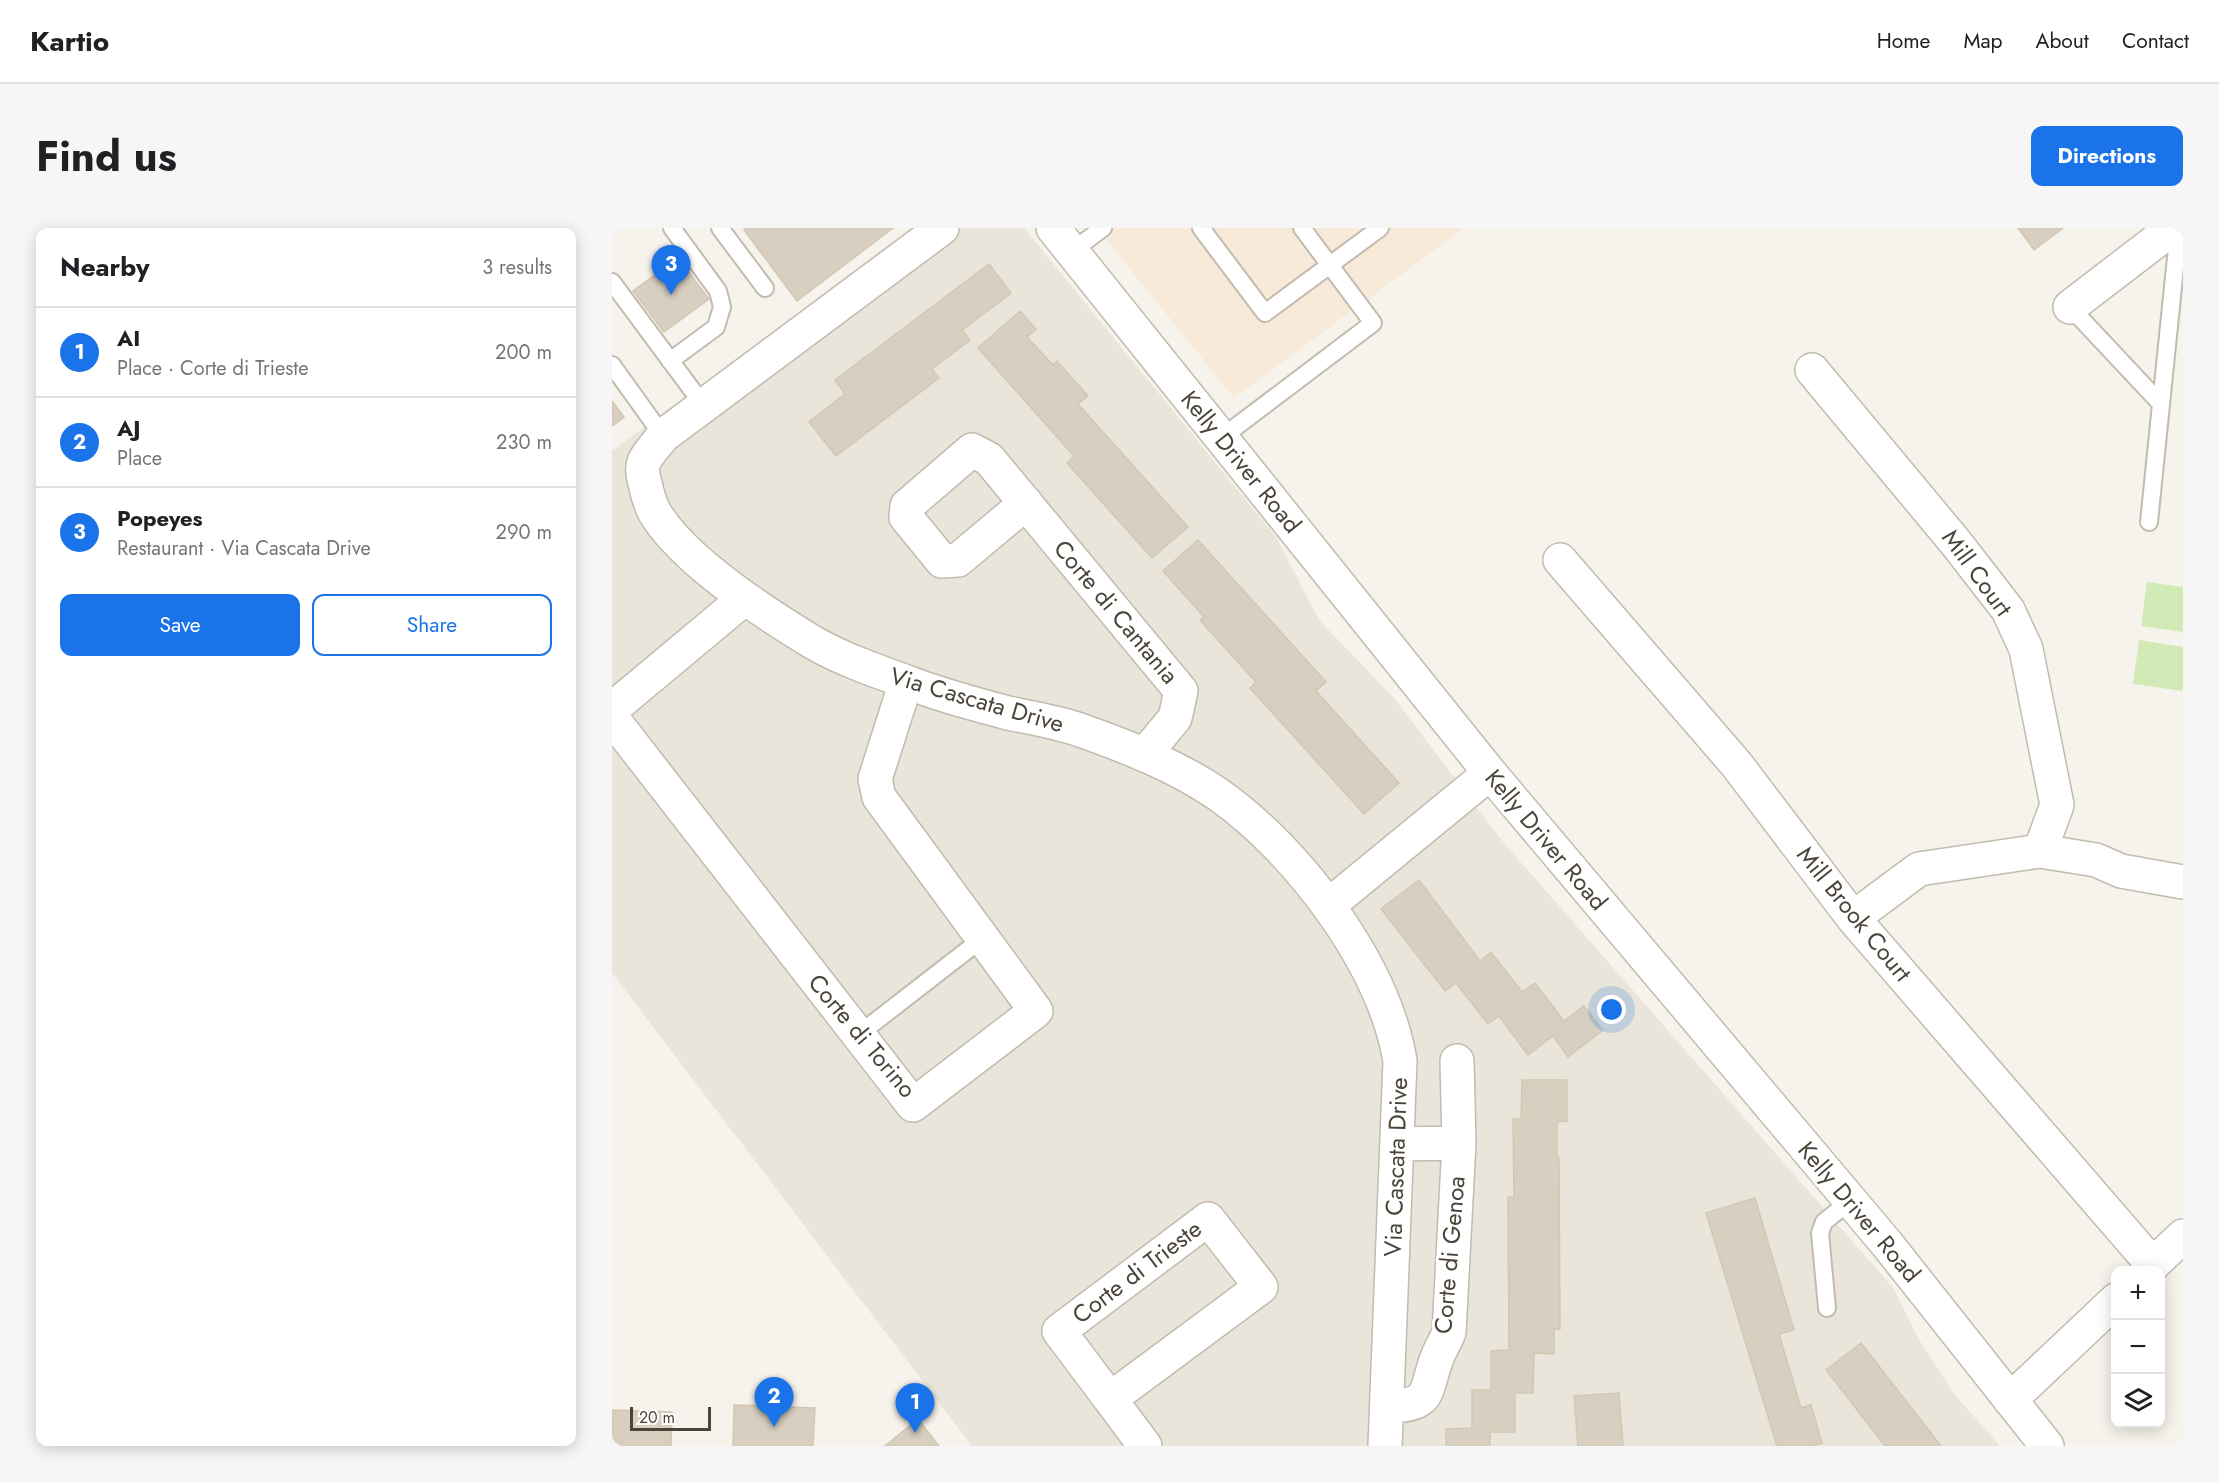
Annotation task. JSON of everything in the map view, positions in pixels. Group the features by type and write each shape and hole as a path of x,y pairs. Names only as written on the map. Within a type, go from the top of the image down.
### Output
{"street":[{"name":"Via Cascata Drive","path":"942,228 663,436 644,462 643,475 647,495 655,513 693,555 745,598 816,644 906,682 958,700 1077,729 1145,754 1219,795 1278,848 1329,905 1367,971 1396,1037 1400,1061 1385,1446"},
{"path":"2070,307 2173,228"},
{"name":"Kelly Driver Road","path":"1062,240 1490,773 1850,1201 2047,1446"},
{"name":"Mill Court","path":"1812,370 1956,543 2008,610 2026,649 2057,805 2040,850"},
{"name":"Corte di Cantania","path":"1026,503 1181,691 1175,718 1145,754"},
{"name":"Mill Brook Court","path":"1560,560 1737,765 1853,918 2148,1266"},
{"path":"612,709 745,598"},
{"name":"Corte di Torino","path":"612,718 913,1105 1036,1011 879,797 875,779 906,682"},
{"path":"1329,905 1490,773"},
{"path":"1853,918 1919,869 2040,850 2096,860 2121,871 2183,882"},
{"name":"Corte di Genoa","path":"1387,1406 1414,1404 1422,1398 1430,1386 1437,1358 1449,1332 1459,1143 1457,1060"},
{"name":"Corte di Genoa","path":"1397,1144 1459,1143"},
{"name":"Corte di Trieste","path":"1110,1400 1261,1287 1208,1219 1059,1331 1110,1400 1145,1446"},
{"path":"2152,1266 2183,1236"},
{"path":"2010,1400 2111,1304"}],"lane":[{"path":"670,361 716,327 722,307 718,291 672,228"},
{"path":"720,228 765,288"},
{"path":"1062,240 1103,228"},
{"path":"1202,228 1265,312 1380,228"},
{"path":"1221,438 1373,323 1302,228"},
{"path":"2149,522 2179,228"},
{"path":"612,282 704,406"},
{"path":"2070,307 2161,404"},
{"path":"612,365 663,436"},
{"path":"858,1035 983,938"},
{"path":"1827,1308 1820,1233 1824,1222 1850,1201"}],"shaded area":[{"path":"911,228 1024,228 1276,537 1319,620 1394,698 1504,843 1894,1289 1918,1338 1955,1395 2000,1446 972,1446 612,973 612,451"},
{"path":"1097,228 1464,228 1234,398"}],"green space":[{"path":"2147,582 2183,587 2183,632 2141,626"},
{"path":"2139,640 2183,647 2183,691 2133,684"}],"building":[{"path":"747,228 893,228 797,301 744,230"},
{"path":"2018,228 2063,228 2034,250"},
{"path":"678,258 709,299 664,332 633,291"},
{"path":"989,264 1011,293 962,330 970,340 932,369 939,378 836,456 809,422 845,394 835,380"},
{"path":"1020,311 1036,329 1027,337 1053,365 1057,361 1088,396 1078,404 1188,527 1152,558 1067,463 1074,456 978,348"},
{"path":"612,401 624,417 612,426"},
{"path":"1198,540 1326,682 1316,691 1399,783 1364,814 1250,688 1256,682 1200,620 1204,617 1163,571"},
{"path":"1419,880 1480,961 1491,952 1522,992 1535,983 1564,1021 1584,1006 1603,1030 1568,1057 1553,1036 1528,1055 1499,1016 1488,1024 1456,983 1445,991 1381,909"},
{"path":"1522,1080 1567,1080 1567,1121 1557,1122 1560,1329 1554,1329 1554,1354 1534,1353 1533,1393 1515,1393 1515,1432 1490,1432 1490,1446 1446,1446 1446,1429 1472,1428 1472,1390 1491,1390 1491,1351 1509,1350 1508,1197 1514,1197 1513,1119 1521,1119"},
{"path":"1755,1198 1794,1330 1779,1334 1801,1408 1811,1405 1822,1443 1813,1446 1777,1446 1706,1213"},
{"path":"1861,1343 1941,1446 1885,1446 1826,1370"},
{"path":"1619,1393 1623,1446 1578,1446 1574,1396"},
{"path":"734,1405 815,1408 813,1446 733,1446"},
{"path":"612,1410 672,1412 671,1446 612,1446"},
{"path":"918,1419 939,1446 885,1446"}],"place":[{"name":"Popeyes","path":"671,295"},
{"name":"AJ","path":"774,1427"},
{"name":"AI","path":"915,1433"}]}
